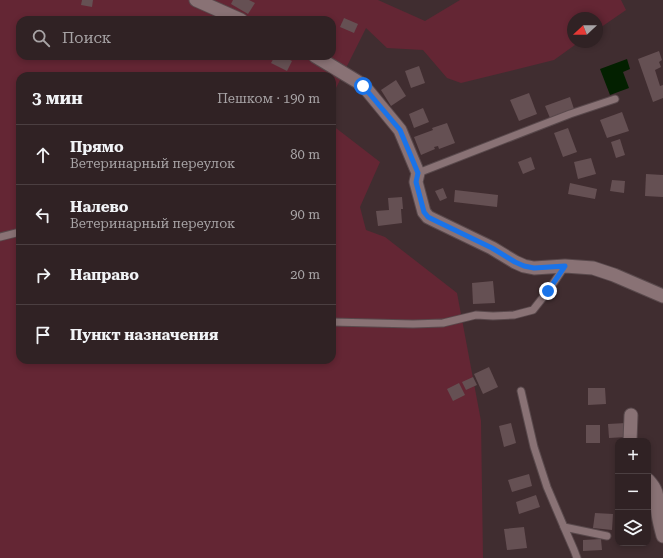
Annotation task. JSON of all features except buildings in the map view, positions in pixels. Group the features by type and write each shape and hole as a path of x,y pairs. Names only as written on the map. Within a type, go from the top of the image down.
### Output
{"street":[{"path":"196,0 232,16"},
{"path":"321,60 363,86 400,130 418,173 416,182 424,212 428,217 492,248 524,266 534,268 565,266 593,268 614,275 663,296"},
{"path":"630,438 631,415"},
{"path":"651,484 656,491 658,516 663,536"}],"lane":[{"path":"418,173 570,114 615,99"},
{"path":"0,237 16,233"},
{"path":"336,322 412,324 443,323 476,315 514,315 533,310 565,266"},
{"path":"521,391 534,447 547,487 577,558"},
{"path":"564,526 607,536"}],"shaded area":[{"path":"0,0 378,0 425,21 460,0 621,0 626,10 603,26 603,12 567,12 567,48 571,48 554,60 461,83 447,78 423,50 387,48 366,28 336,88 336,72 16,72 16,364 336,364 336,128 380,162 360,207 366,230 385,237 457,293 481,421 483,558 0,558"},
{"path":"627,59 630,69 623,72 629,88 610,95 600,69"}],"route":[{"path":"363,86 400,130 418,173 416,182 424,212 428,217 492,248 524,266 534,268 565,266 548,291"}]}
